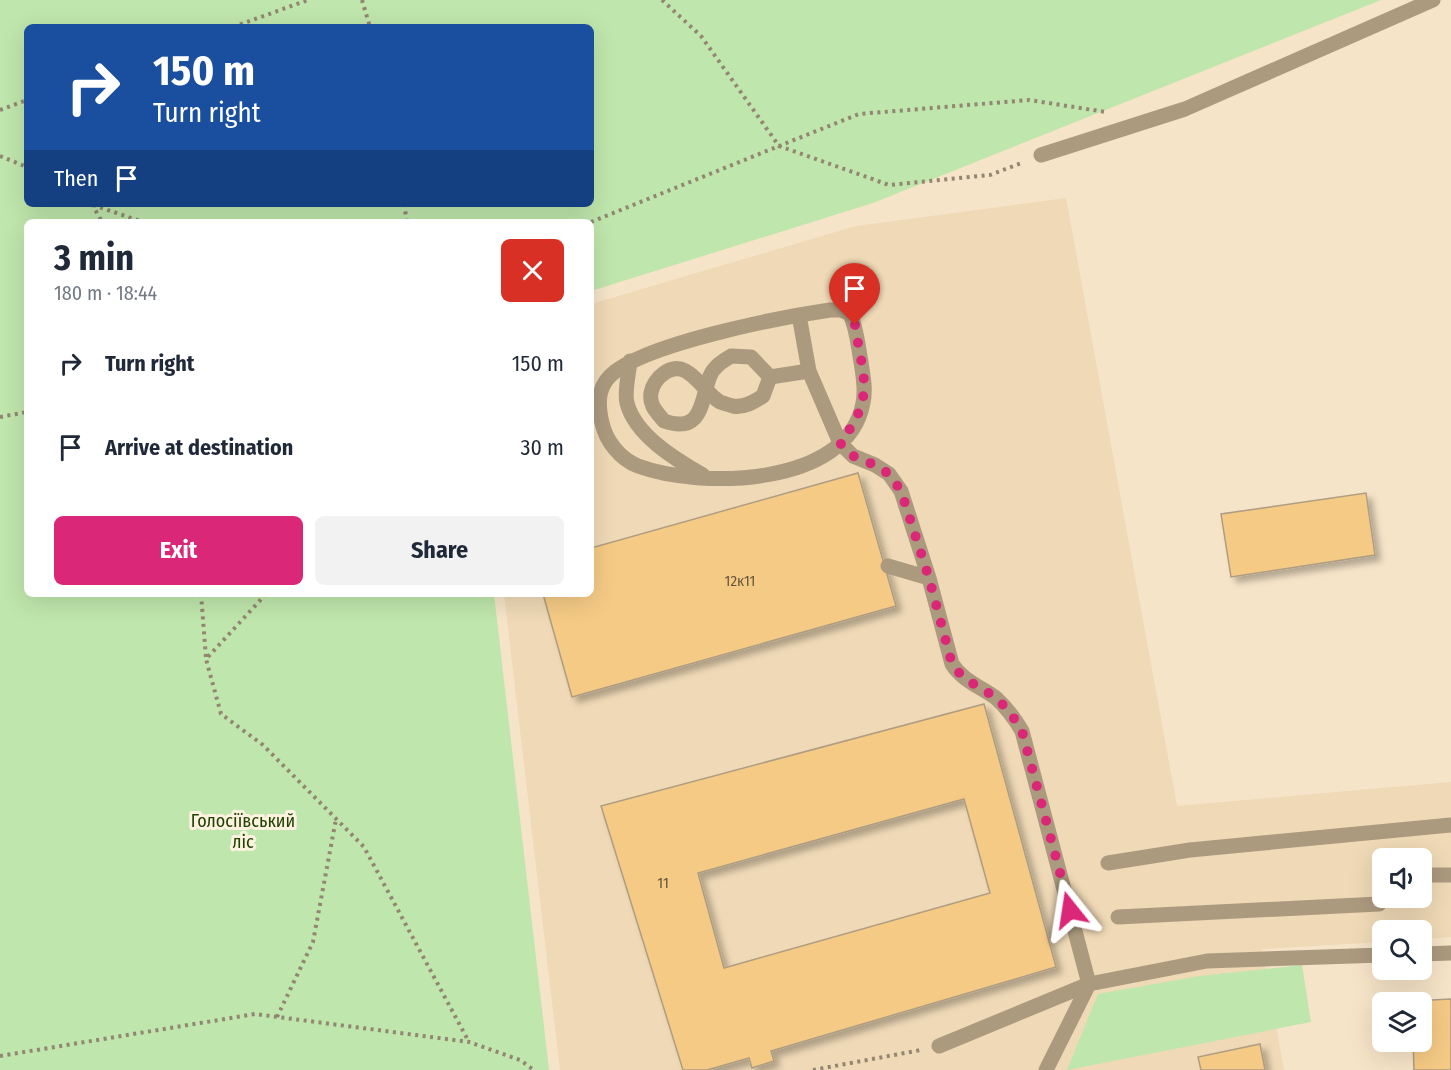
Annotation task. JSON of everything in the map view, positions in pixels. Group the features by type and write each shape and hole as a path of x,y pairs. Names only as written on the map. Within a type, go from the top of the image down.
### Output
{"lane":[{"path":"1041,154 1185,109 1433,0"},
{"path":"841,310 850,314 855,325 865,390 863,405 856,421 840,443 816,459 791,469 752,478 714,480 660,472 636,465 615,450 602,425 598,399 609,377 630,361 731,330 799,315 841,310"},
{"path":"799,315 809,371 840,443 853,456 889,474 901,491 929,578 952,664 966,681 995,697 1010,712 1022,731 1089,984 1046,1070"},
{"path":"731,356 751,357 770,377 763,396 751,404 736,407 719,401 708,390 709,376 715,367 731,356"},
{"path":"630,361 626,403 643,432 675,459 714,480"},
{"path":"770,377 809,371"},
{"path":"888,566 929,578"},
{"path":"1108,863 1190,850 1451,825"},
{"path":"1432,875 1451,875"},
{"path":"1118,916 1372,904"},
{"path":"1432,954 1451,953"},
{"path":"939,1047 1089,984 1206,961 1372,955"}],"path":[{"path":"240,24 308,0"},
{"path":"362,0 369,24"},
{"path":"662,0 701,36 779,146 889,185 990,175 1041,154"},
{"path":"594,221 859,114 1029,100 1107,112"},
{"path":"0,110 24,101"},
{"path":"0,156 24,166"},
{"path":"100,207 134,219"},
{"path":"0,417 24,413"},
{"path":"201,597 206,659 221,714 263,745 364,847 469,1042"},
{"path":"206,659 263,597"},
{"path":"277,1017 314,942 336,819"},
{"path":"0,1056 255,1014 469,1042 520,1060 534,1070"},
{"path":"813,1070 939,1047"}],"shaded area":[{"path":"1066,198 1177,806 1451,782 1451,937 1432,938 1432,920 1372,920 1372,943 1262,949 1284,1070 560,1070 504,597 594,597 594,303 856,226"}],"green space":[{"name":"Голосіївський ліс","path":"0,0 1381,0 873,203 594,290 594,219 24,219 24,597 494,597 549,1070 0,1070"},
{"path":"1302,965 1311,1022 1067,1070 1098,994 1200,976"}],"building":[{"path":"858,473 896,606 572,697 544,597 594,597 594,547"},
{"path":"1366,493 1375,555 1231,577 1221,514"},
{"path":"984,704 1056,967 771,1051 774,1061 752,1068 749,1058 707,1070 683,1070 601,806","holes":["964,799 990,893 724,968 698,873"]},
{"path":"1451,999 1451,1070 1414,1070 1413,1052 1432,1052 1432,1000"},
{"path":"1260,1044 1265,1070 1201,1070 1198,1057"}],"route":[{"path":"855,325 865,390 863,405 856,421 840,443 853,456 889,474 901,491 929,578 952,664 960,676 995,697 1010,712 1022,731 1070,910"}]}
